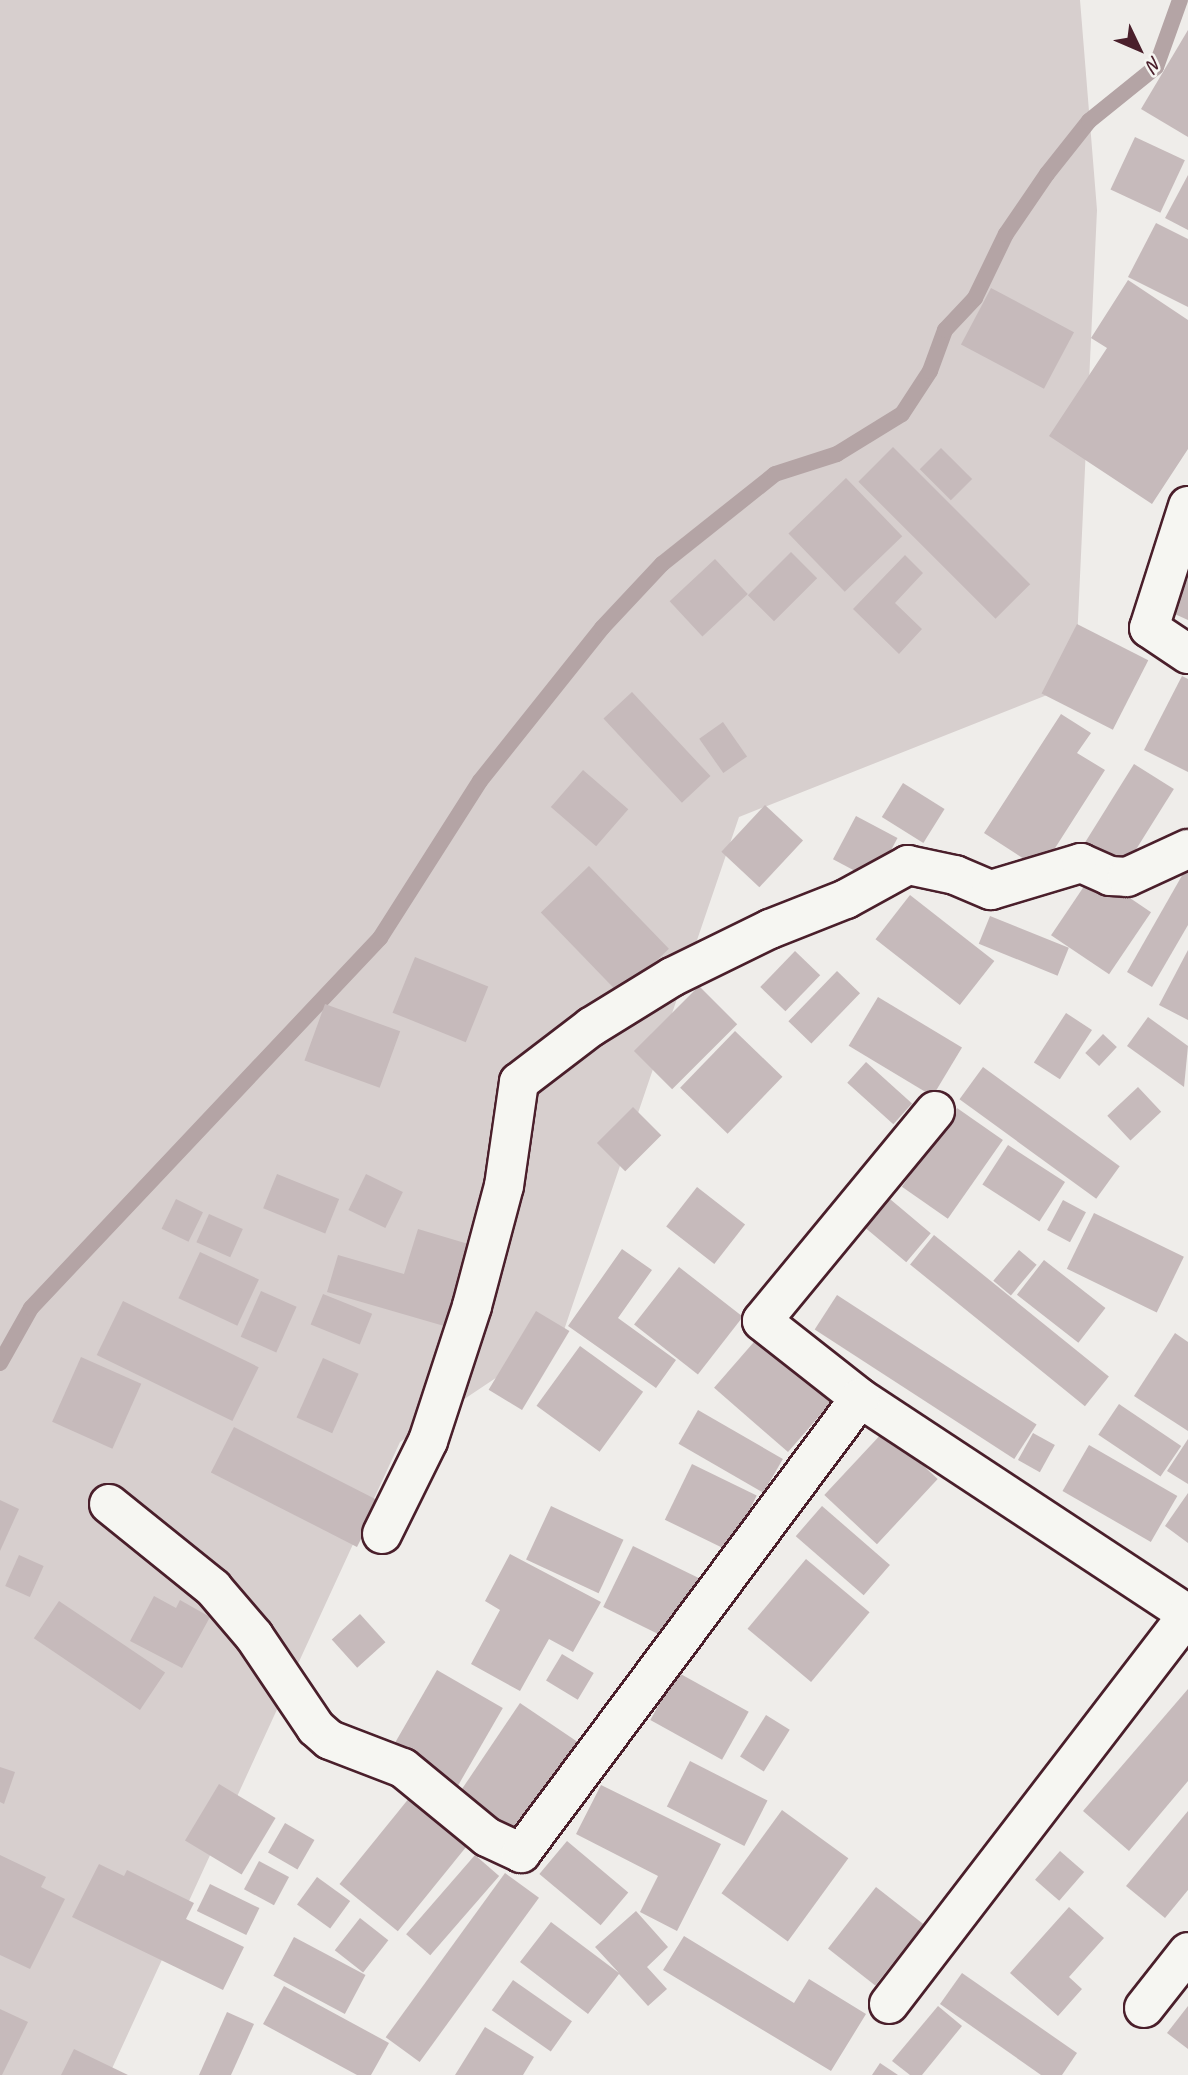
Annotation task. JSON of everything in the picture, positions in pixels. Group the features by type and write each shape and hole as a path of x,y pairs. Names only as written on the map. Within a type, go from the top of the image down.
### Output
{"street":[{"path":"1188,506 1149,628 1188,654"},
{"path":"382,1534 428,1441 472,1306 504,1186 519,1082 592,1027 672,977 770,929 846,899 908,865 955,875 991,891 1081,863 1110,876 1127,877 1188,849"},
{"path":"889,2004 1188,1614 860,1398 762,1321 935,1111"},
{"path":"108,1504 213,1588 254,1636 316,1728 330,1740 403,1768 487,1837 521,1853 860,1398"},
{"path":"1144,2008 1188,1952"}],"shaded area":[{"path":"0,0 1080,0 1097,210 1075,684 739,817 563,1333 400,1442 109,2075 0,2075"}],"building":[{"path":"1188,30 1188,137 1141,109"},
{"path":"1135,137 1185,160 1160,213 1110,190"},
{"path":"1188,175 1188,230 1165,218"},
{"path":"1156,223 1188,239 1188,307 1128,277"},
{"path":"1128,280 1188,320 1188,449 1152,504 1049,436 1107,348 1091,338"},
{"path":"991,288 1074,332 1044,389 961,345"},
{"path":"893,447 1030,584 996,619 858,482"},
{"path":"941,448 972,479 951,500 920,469"},
{"path":"846,478 902,536 845,592 788,534"},
{"path":"791,552 817,578 774,621 748,595"},
{"path":"905,555 923,573 895,603 922,629 899,654 853,609"},
{"path":"715,559 748,594 702,636 670,601"},
{"path":"1188,563 1188,620 1168,611"},
{"path":"1077,624 1148,660 1113,730 1042,693"},
{"path":"1182,676 1188,679 1188,772 1144,750"},
{"path":"632,692 710,776 682,803 603,719"},
{"path":"1061,714 1091,733 1077,753 1105,770 1041,870 984,833"},
{"path":"723,722 747,756 723,773 699,739"},
{"path":"1134,764 1174,789 1120,875 1080,850"},
{"path":"583,770 628,809 596,846 551,807"},
{"path":"903,783 945,809 923,843 882,817"},
{"path":"765,805 803,840 759,887 721,852"},
{"path":"856,816 897,838 874,881 833,859"},
{"path":"1188,865 1188,925 1152,987 1127,972"},
{"path":"589,866 669,949 621,995 541,913"},
{"path":"1093,873 1151,912 1109,974 1051,935"},
{"path":"910,895 994,961 960,1005 876,939"},
{"path":"990,916 1069,948 1058,976 979,944"},
{"path":"1188,950 1188,1020 1159,1005"},
{"path":"795,951 820,975 785,1011 760,987"},
{"path":"415,957 488,987 466,1042 393,1013"},
{"path":"837,971 860,993 811,1044 788,1021"},
{"path":"699,986 737,1024 672,1089 634,1051"},
{"path":"878,997 962,1047 933,1096 849,1046"},
{"path":"325,1004 400,1031 380,1088 304,1060"},
{"path":"1066,1013 1092,1030 1060,1079 1034,1062"},
{"path":"1148,1017 1188,1046 1184,1087 1127,1046"},
{"path":"735,1031 782,1077 728,1134 680,1088"},
{"path":"1103,1034 1117,1047 1099,1066 1085,1053"},
{"path":"866,1062 912,1103 893,1124 847,1083"},
{"path":"983,1067 1120,1166 1096,1199 959,1099"},
{"path":"1138,1087 1161,1112 1130,1141 1107,1116"},
{"path":"633,1107 661,1135 625,1171 597,1143"},
{"path":"957,1108 1003,1140 948,1219 902,1187"},
{"path":"1008,1145 1065,1182 1039,1221 982,1184"},
{"path":"277,1174 339,1199 325,1233 263,1208"},
{"path":"366,1174 403,1192 385,1228 348,1210"},
{"path":"697,1187 745,1225 714,1264 666,1226"},
{"path":"884,1194 931,1233 906,1262 860,1223"},
{"path":"176,1199 203,1212 188,1242 162,1229"},
{"path":"1063,1200 1086,1212 1070,1242 1047,1230"},
{"path":"1094,1213 1184,1257 1157,1313 1067,1269"},
{"path":"209,1214 243,1229 230,1257 196,1242"},
{"path":"418,1229 475,1246 451,1328 327,1292 338,1255 404,1274"},
{"path":"934,1235 1109,1377 1085,1406 910,1265"},
{"path":"622,1249 652,1270 618,1318 676,1360 656,1388 568,1326"},
{"path":"1019,1250 1037,1265 1011,1295 993,1281"},
{"path":"200,1252 259,1279 237,1326 178,1298"},
{"path":"1044,1260 1105,1308 1078,1343 1017,1295"},
{"path":"679,1267 743,1317 698,1374 634,1325"},
{"path":"261,1291 297,1307 276,1353 241,1337"},
{"path":"323,1294 372,1314 360,1344 311,1325"},
{"path":"837,1295 1037,1425 1014,1459 815,1329"},
{"path":"123,1301 259,1367 232,1421 97,1355"},
{"path":"536,1311 569,1331 522,1410 489,1390"},
{"path":"1175,1333 1188,1342 1188,1431 1134,1396"},
{"path":"760,1335 834,1399 788,1452 714,1388"},
{"path":"580,1346 643,1392 600,1452 537,1406"},
{"path":"81,1357 141,1384 112,1449 52,1422"},
{"path":"323,1358 359,1374 332,1433 297,1417"},
{"path":"1119,1404 1181,1446 1160,1477 1098,1435"},
{"path":"698,1410 783,1459 763,1493 678,1444"},
{"path":"234,1427 380,1501 357,1547 211,1472"},
{"path":"885,1430 938,1479 877,1544 824,1495"},
{"path":"1033,1433 1055,1445 1040,1472 1018,1460"},
{"path":"1188,1439 1188,1484 1167,1471"},
{"path":"1089,1445 1177,1496 1151,1542 1062,1491"},
{"path":"692,1464 757,1496 730,1551 665,1520"},
{"path":"1188,1493 1188,1543 1165,1526"},
{"path":"0,1500 19,1509 0,1551"},
{"path":"551,1506 624,1540 599,1593 526,1559"},
{"path":"822,1506 890,1565 864,1595 796,1536"},
{"path":"633,1546 701,1579 671,1640 603,1607"},
{"path":"510,1554 601,1602 573,1652 549,1639 520,1691 471,1664 500,1610 485,1601"},
{"path":"19,1555 44,1566 30,1597 5,1586"},
{"path":"806,1559 870,1612 811,1682 748,1629"},
{"path":"154,1596 176,1608 180,1600 210,1617 182,1668 130,1641"},
{"path":"59,1601 165,1673 140,1710 34,1638"},
{"path":"360,1614 385,1642 357,1668 332,1639"},
{"path":"562,1654 594,1673 578,1700 546,1681"},
{"path":"437,1670 503,1708 457,1788 391,1750"},
{"path":"677,1672 749,1712 722,1760 650,1720"},
{"path":"1188,1689 1188,1781 1129,1851 1083,1811"},
{"path":"520,1703 585,1747 520,1845 454,1801"},
{"path":"766,1715 790,1730 764,1771 740,1757"},
{"path":"690,1761 768,1800 744,1846 667,1806"},
{"path":"0,1767 15,1772 4,1804 0,1802"},
{"path":"219,1784 276,1818 242,1875 185,1841"},
{"path":"601,1785 721,1844 677,1931 640,1912 658,1876 576,1834"},
{"path":"410,1797 468,1844 398,1931 340,1884"},
{"path":"782,1810 848,1858 788,1942 721,1893"},
{"path":"1188,1811 1188,1890 1165,1918 1126,1886"},
{"path":"285,1823 314,1840 297,1869 268,1852"},
{"path":"567,1841 628,1892 601,1925 539,1874"},
{"path":"1060,1851 1084,1872 1059,1901 1035,1880"},
{"path":"0,1855 46,1877 41,1887 65,1899 30,1969 0,1955"},
{"path":"475,1855 499,1876 430,1955 406,1934"},
{"path":"259,1861 289,1877 274,1905 244,1889"},
{"path":"99,1864 124,1876 127,1870 194,1903 186,1919 244,1947 223,1990 72,1917"},
{"path":"505,1873 539,1898 420,2062 386,2037"},
{"path":"317,1877 350,1901 330,1929 297,1905"},
{"path":"210,1884 259,1908 246,1935 197,1911"},
{"path":"876,1887 923,1924 875,1985 828,1948"},
{"path":"1069,1907 1104,1938 1069,1977 1082,1989 1058,2016 1010,1973"},
{"path":"636,1911 668,1947 647,1967 667,1989 648,2006 619,1974 588,2014 520,1962 551,1922 619,1973 595,1947"},
{"path":"360,1918 388,1940 363,1972 335,1950"},
{"path":"684,1936 794,2003 809,1979 866,2014 831,2071 663,1970"},
{"path":"294,1937 366,1975 345,2014 273,1976"},
{"path":"962,1973 1077,2053 1062,2075 1041,2075 940,2004"},
{"path":"513,1980 572,2021 551,2052 492,2010"},
{"path":"284,1986 389,2043 371,2075 357,2075 263,2024"},
{"path":"938,2006 962,2026 922,2075 910,2075 892,2061"},
{"path":"1188,2006 1188,2049 1167,2033"},
{"path":"0,2009 28,2022 2,2075 0,2075"},
{"path":"227,2012 254,2024 231,2075 199,2075"},
{"path":"485,2027 534,2057 523,2075 455,2075"},
{"path":"74,2049 128,2075 61,2075"},
{"path":"880,2063 898,2075 872,2075"}],"waterway":[{"path":"0,1363 31,1308 380,938 480,781 602,628 662,564 775,474 837,454 902,414 930,371 945,330 975,298 1006,234 1047,174 1089,121 1156,67 1180,0"}]}
